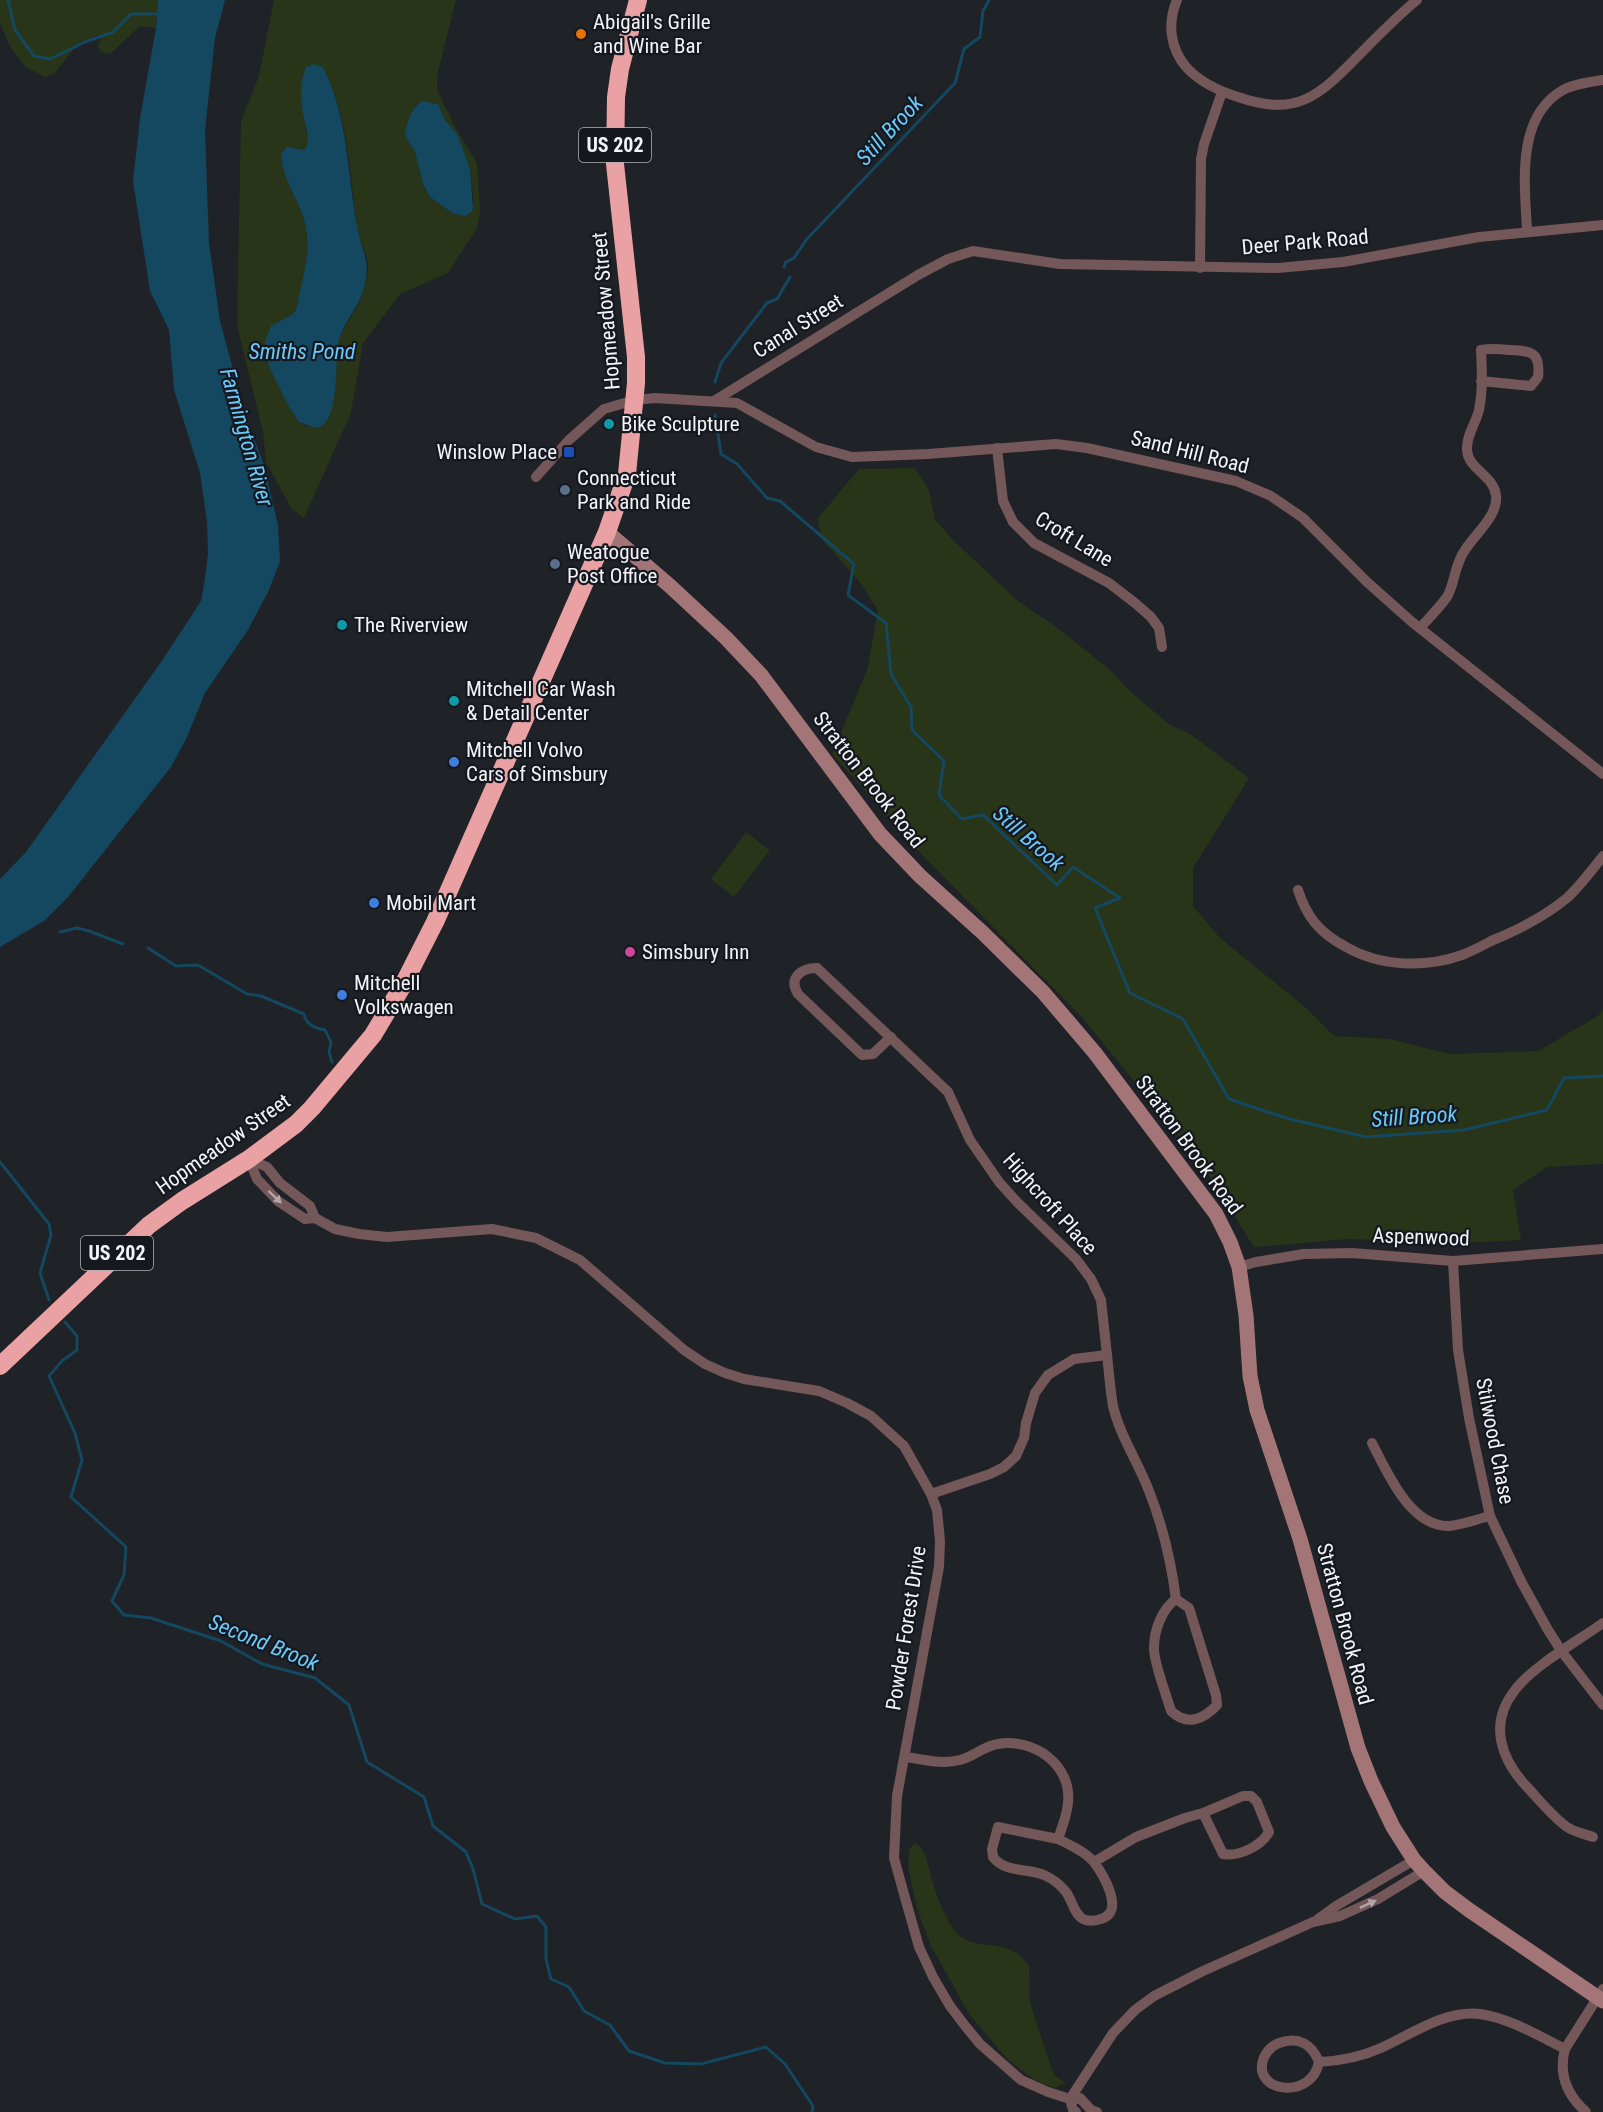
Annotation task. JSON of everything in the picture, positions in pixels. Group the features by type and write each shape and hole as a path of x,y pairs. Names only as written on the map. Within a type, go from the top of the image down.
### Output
{"highway":[{"name":"Hopmeadow Street","path":"0,1366 149,1225 182,1201 249,1159 296,1124 312,1108 373,1035 403,985 435,922 608,532 627,474 635,400 636,357 615,164 616,97 620,69 638,0"}],"street":[{"path":"1177,0 1171,25 1174,50 1181,62 1192,74 1222,92 1270,105 1286,105 1316,95 1330,85 1396,17 1417,0"},
{"path":"1527,231 1526,151 1533,123 1555,96 1564,90 1582,83 1603,80"},
{"path":"1200,268 1201,159 1222,92"},
{"name":"Deer Park Road","path":"973,251 1044,263 1278,268 1343,262 1436,244 1527,231 1603,225"},
{"name":"Canal Street","path":"714,401 918,275 948,259 973,251"},
{"path":"1420,628 1449,594 1457,563 1463,551 1490,517 1496,505 1496,495 1491,481 1475,466 1467,451 1467,444 1478,411 1481,350 1493,348 1524,350 1531,352 1536,358 1538,377 1531,386 1481,381"},
{"path":"536,477 569,440 604,409 635,400 655,398 714,401"},
{"name":"Sand Hill Road","path":"714,401 737,403 816,447 852,457 928,454 1056,444 1087,448 1236,481 1271,496 1303,518 1367,582 1420,628 1603,774"},
{"name":"Croft Lane","path":"997,448 1003,501 1007,512 1018,528 1034,543 1118,589 1159,628 1162,647"},
{"name":"Stratton Brook Road","path":"608,532 726,638 761,675 880,834 920,876 1043,992 1095,1053 1216,1214 1239,1267 1246,1315 1250,1376 1257,1410 1300,1539 1358,1748 1393,1827 1419,1866 1445,1892 1601,1996"},
{"path":"1298,890 1304,909 1317,927 1354,951 1366,957 1387,962 1407,964 1435,962 1462,955 1527,926 1569,896 1603,856"},
{"name":"Highcroft Place","path":"891,1037 873,1054 862,1055 798,994 793,986 795,979 807,968 817,968 891,1037 948,1092 970,1140 999,1182 1017,1203 1076,1259 1091,1279 1101,1300 1114,1407 1162,1527 1172,1564 1176,1599"},
{"name":"Powder Forest Drive","path":"249,1159 267,1167 280,1184 310,1206 315,1218"},
{"name":"Powder Forest Drive","path":"249,1159 256,1179 278,1201 305,1219 315,1218 335,1229 378,1236 492,1229 536,1238 580,1260 672,1339 705,1364 744,1379 819,1391 871,1416 904,1446 931,1494 937,1510 940,1541 939,1567 897,1796 894,1858 919,1947 950,2006 966,2027 1007,2068 1035,2088 1070,2099 1080,2098 1091,2110 1097,2112"},
{"name":"Aspenwood","path":"1239,1267 1304,1254 1352,1253 1453,1261 1603,1249"},
{"name":"Stilwood Chase","path":"1453,1261 1460,1361 1471,1428 1490,1516 1522,1583 1562,1652 1603,1705"},
{"path":"931,1494 1004,1467 1016,1456 1024,1438 1035,1393 1048,1375 1074,1359 1107,1355"},
{"path":"1372,1443 1403,1500 1422,1516 1436,1524 1449,1526 1490,1516"},
{"path":"1176,1599 1189,1608 1216,1695 1216,1705 1210,1712 1203,1717 1188,1720 1178,1718 1171,1711 1154,1649 1159,1621 1167,1606 1176,1599"},
{"path":"1593,1838 1568,1828 1513,1772 1502,1745 1503,1715 1514,1690 1527,1677 1603,1623"},
{"path":"905,1756 939,1762 960,1760 995,1744 1012,1742 1029,1745 1043,1753 1055,1764 1068,1790 1068,1804 1058,1839"},
{"path":"1094,1862 1136,1838 1185,1818 1203,1814 1243,1796 1251,1796 1257,1802 1269,1832 1259,1844 1232,1855 1223,1854 1203,1814"},
{"path":"998,1827 1058,1839 1084,1853 1094,1862 1114,1901 1112,1912 1105,1918 1092,1921 1083,1919 1066,1892 1055,1880 1040,1873 1002,1866 993,1857 992,1849 998,1827"},
{"path":"1076,2112 1073,2110 1070,2099 1113,2033 1135,2010 1154,1996 1203,1971 1313,1922 1336,1906 1370,1888 1419,1866"},
{"path":"1586,2112 1575,2102 1566,2087 1562,2072 1564,2049 1601,1996"},
{"path":"1319,2062 1328,2062 1379,2049 1448,2017 1466,2014 1493,2017 1529,2031 1564,2049"},
{"path":"1290,2040 1305,2043 1312,2048 1319,2062 1316,2072 1308,2082 1292,2088 1280,2088 1274,2085 1263,2071 1264,2059 1270,2048 1290,2040"}],"green space":[{"path":"0,0 158,0 156,28 140,26 110,54 100,51 98,46 101,38 97,35 74,48 55,73 45,77 26,67 12,50 0,24"},
{"path":"274,0 456,0 437,76 437,89 455,127 477,163 480,212 477,228 448,273 400,294 363,343 351,413 304,518 291,508 266,462 263,432 237,325 241,121 259,76","holes":["323,67 343,125 357,228 368,268 363,293 338,343 334,401 306,427 299,422 289,407 278,322 293,314 297,307 307,253 304,220 284,171 281,154 288,147 305,150 308,142 301,100 303,74","422,101 438,104 445,120 458,135 470,169 474,203 452,213 430,197 423,185 415,152 405,136 410,116"]},
{"path":"915,468 929,490 935,520 1018,601 1059,629 1109,669 1131,692 1170,725 1190,734 1249,778 1193,868 1193,906 1220,938 1305,1007 1334,1036 1391,1039 1449,1054 1538,1051 1598,1016 1603,1009 1603,1164 1547,1167 1513,1190 1521,1240 1463,1243 1348,1239 1254,1247 1204,1168 1082,1017 924,857 832,754 867,670 878,611 863,586 821,538 818,518 859,469"},
{"path":"746,832 770,850 734,897 711,879"},
{"path":"915,1843 923,1850 941,1904 949,1922 958,1934 972,1942 1011,1950 1029,1965 1030,2002 1037,2025 1054,2075 1065,2083 1054,2088 1035,2080 1008,2060 969,2014 931,1946 917,1909 908,1867 909,1849"}],"water":[{"name":"Farmington River","path":"158,0 225,0 215,38 205,130 209,243 220,321 246,417 264,465 278,525 280,561 269,590 248,630 205,693 187,737 171,767 68,897 44,921 0,947 0,879 26,852 161,662 201,601 204,585 208,554 207,522 200,473 174,390 169,330 150,291 133,181 140,118 156,28"},
{"name":"Smiths Pond","path":"315,64 323,67 338,106 354,210 367,268 363,292 343,330 338,346 332,410 323,425 315,428 299,422 289,407 269,367 265,342 271,326 293,314 297,307 306,264 307,243 304,220 284,171 281,154 287,147 305,150 307,145 308,136 301,101 302,84 306,67"},
{"path":"422,101 438,104 445,120 458,135 470,169 473,207 472,211 465,216 452,213 430,197 423,184 415,152 405,136 410,116"}],"waterway":[{"path":"8,0 15,30 34,56 50,59 85,42 113,32 131,14 159,14"},
{"name":"Still Brook","path":"784,267 786,262 794,258 806,240 955,83 964,49 980,37 983,11 989,0"},
{"name":"Still Brook","path":"715,382 721,363 767,303 777,299 790,277"},
{"name":"Still Brook","path":"715,415 721,454 737,464 767,498 780,501 854,564 848,595 886,623 891,674 911,707 912,730 944,761 939,795 962,819 983,815 1057,885 1073,867 1120,898 1095,908 1130,993 1183,1019 1229,1099 1286,1118 1366,1137 1464,1130 1547,1110 1564,1078 1603,1076"},
{"path":"60,932 77,928 123,944"},
{"path":"148,948 176,966 198,965 247,994 261,996 304,1014 312,1025 325,1030 331,1042 329,1052 332,1062"},
{"name":"Second Brook","path":"0,1162 49,1224 51,1235 40,1273 49,1300"},
{"name":"Second Brook","path":"65,1322 77,1336 77,1350 62,1361 49,1376 75,1433 82,1460 71,1497 126,1547 124,1575 112,1601 124,1615 151,1618 221,1641 262,1664 315,1678 349,1705 367,1762 424,1797 433,1826 466,1852 482,1904 515,1919 537,1916 546,1927 546,1959 551,1979 569,1987 584,2011 610,2025 629,2051 665,2063 701,2064 766,2047 785,2064 813,2106 812,2112"}],"place":[{"name":"Abigail's Grille and Wine Bar","path":"581,34"},
{"name":"Bike Sculpture","path":"609,424"},
{"name":"Winslow Place","path":"569,452"},
{"name":"Connecticut Park and Ride","path":"565,490"},
{"name":"Weatogue Post Office","path":"555,564"},
{"name":"The Riverview","path":"342,625"},
{"name":"Mitchell Car Wash & Detail Center","path":"454,701"},
{"name":"Mitchell Volvo Cars of Simsbury","path":"454,762"},
{"name":"Mobil Mart","path":"374,903"},
{"name":"Simsbury Inn","path":"630,952"},
{"name":"Mitchell Volkswagen","path":"342,995"}]}
